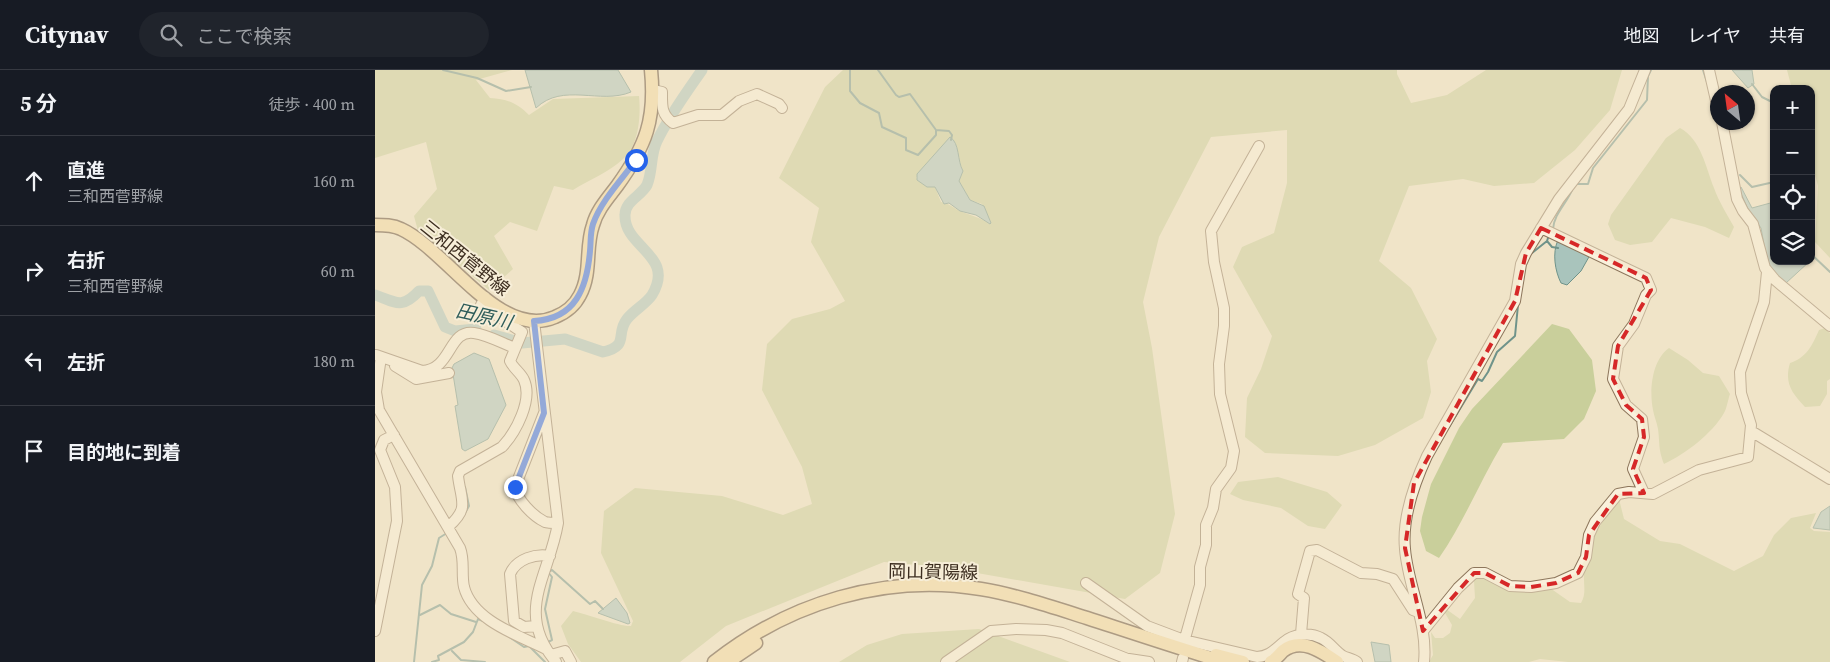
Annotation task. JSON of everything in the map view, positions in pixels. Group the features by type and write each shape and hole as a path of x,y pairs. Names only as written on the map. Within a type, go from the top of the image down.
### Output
{"main road":[{"name":"三和西菅野線","path":"375,224 401,229 417,239 506,314 535,328 543,321 560,315 579,296 585,284 593,225 599,210 636,160 642,148 652,112 653,90 651,70"},
{"name":"岡山賀陽線","path":"714,662 736,645 775,621 811,605 851,594 886,588 921,586 950,586 1002,593 1036,602 1186,654 1220,656 1243,662"},
{"name":"岡山賀陽線","path":"728,662 780,628 817,613 851,602 921,593 986,597 1186,654 1225,662"},
{"path":"1271,662 1284,650 1306,645 1314,647 1337,662"},
{"path":"1284,662 1291,648"}],"street":[{"path":"1424,662 1426,644 1405,548 1414,483 1427,456 1515,301 1521,264 1541,228 1559,199 1629,109 1645,70"},
{"path":"1709,70 1713,85"},
{"path":"653,90 662,92 662,110 670,121 697,115 722,115 739,101 757,94 779,104 783,108"},
{"path":"1423,631 1458,588 1474,574 1485,572 1510,586 1531,587 1555,583 1578,572 1583,566 1589,535 1595,522 1618,494 1653,494 1699,470 1748,457 1751,431 1741,393 1740,372 1764,302 1767,272 1753,224 1737,199 1724,130"},
{"path":"1186,654 1200,585 1200,567 1206,544 1206,525 1213,508 1216,489 1231,468 1233,459 1232,441 1220,394 1219,364 1224,326 1224,308 1214,262 1211,231 1259,146"},
{"path":"1541,228 1646,278 1651,290 1646,295 1634,324 1618,346 1613,379 1626,405 1643,419 1644,438 1633,469 1644,493"},
{"path":"1767,272 1830,326"},
{"path":"449,530 463,508 458,476 460,471 503,446 523,412 526,387 524,379 510,361 522,332 481,305 485,297"},
{"path":"535,328 558,524 535,602 536,626 551,656"},
{"path":"379,358 422,371 429,371 436,368 442,362 456,340 467,333 475,333 516,345"},
{"path":"379,358 400,367 416,379 449,373"},
{"path":"379,358 375,392 379,410 463,557 463,580 470,601 489,619 551,656"},
{"path":"544,413 515,487 520,500 526,506 545,522 558,524"},
{"path":"1751,431 1830,479"},
{"path":"375,631 397,521 395,487 380,450 384,440 394,435"},
{"path":"1301,634 1304,598 1298,594 1310,551 1317,550 1361,573 1377,574 1393,579 1413,610 1418,612"},
{"path":"536,626 524,627 514,621 510,574 520,561 541,554 550,556"},
{"path":"1086,583 1186,654 1265,656 1285,641 1301,634 1321,637 1343,656 1357,662"},
{"path":"947,662 991,631 1016,630 1046,630 1062,633 1129,661 1149,662"},
{"path":"551,656 565,651 571,662"}],"highlighted area":[{"path":"1541,228 1646,278 1651,290 1618,346 1613,379 1626,405 1642,419 1644,437 1633,469 1644,493 1618,494 1589,535 1586,557 1578,573 1556,583 1531,587 1510,586 1485,573 1474,573 1423,631 1405,548 1414,483 1515,301 1526,253"}],"green space":[{"path":"375,70 512,70 476,80 490,98 511,102 529,115 553,99 639,96 638,130 633,146 623,159 612,168 573,190 554,186 537,231 510,222 494,236 513,269 489,290 418,231 414,216 437,189 426,142 375,158"},
{"path":"843,70 1397,70 1397,74 1411,103 1447,95 1486,70 1622,70 1610,110 1575,150 1534,183 1494,186 1463,179 1409,186 1379,261 1411,288 1437,339 1427,361 1431,392 1423,418 1375,445 1338,456 1265,453 1245,437 1247,398 1261,369 1272,336 1233,267 1242,247 1274,233 1287,183 1287,130 1211,137 1159,237 1143,302 1152,348 1175,514 1160,573 1125,599 943,567 884,562 726,626 680,662 581,662 568,644 561,626 573,611 626,626 631,626 633,621 601,553 604,511 635,488 722,496 783,515 812,504 802,467 762,390 767,344 792,319 830,309 845,301 811,242 819,208 779,178 825,87","holes":["950,138 953,141 963,171 959,181 970,200 982,204 990,224 941,202 935,187 916,178"]},
{"path":"1787,70 1830,70 1830,258 1815,242 1818,186 1815,175 1815,85 1791,85"},
{"path":"1680,128 1693,139 1702,155 1716,193 1734,227 1729,238 1705,227 1671,218 1652,242 1630,245 1615,240 1608,224 1611,215 1666,138"},
{"path":"1552,324 1569,329 1592,360 1596,391 1584,419 1564,439 1503,443 1439,558 1426,551 1420,531 1431,484 1459,428 1472,409"},
{"path":"1825,328 1830,333 1830,379 1827,381 1827,394 1820,406 1805,407 1790,387 1788,370 1790,363 1804,355 1811,346 1819,330"},
{"path":"1669,348 1688,360 1703,373 1719,376 1730,394 1724,413 1713,428 1681,455 1664,464 1651,394 1655,368 1663,353"},
{"path":"1278,477 1327,492 1342,505 1325,529 1308,526 1281,508 1243,500 1230,494 1238,482"},
{"path":"1619,499 1624,519 1660,541 1680,544 1734,571 1763,556 1774,535 1791,518 1816,513 1810,528 1814,531 1830,532 1830,662 1568,662 1540,659 1529,662 1429,662 1433,655 1431,632 1435,638 1443,638 1450,633 1452,625 1445,613 1446,609 1460,619 1475,598 1474,581 1479,576 1513,589 1550,588 1570,602 1581,603 1584,592 1584,572 1592,542 1601,524"},
{"path":"979,629 1070,662 839,662 867,645 902,634"}],"water":[{"path":"525,70 618,70 631,92 607,96 558,96 547,100 536,108"},
{"path":"1732,70 1752,70 1754,84 1745,85"},
{"path":"950,137 957,148 963,171 959,181 970,200 984,206 990,224 976,215 960,211 949,203 944,204 935,187 927,187 917,180 917,174"},
{"path":"1741,187 1752,208 1770,203 1770,265 1806,265 1786,283 1775,274 1767,261 1761,228 1748,209 1739,189"},
{"path":"1558,240 1590,255 1581,271 1567,285 1561,283 1556,268 1555,251"},
{"path":"474,353 489,359 506,405 488,439 465,451 462,449 455,406 458,405 452,368 454,364"},
{"path":"1830,506 1830,530 1813,528 1821,512"},
{"path":"616,598 627,613 630,623 628,624 598,613"},
{"path":"1371,642 1389,645 1391,662 1375,662"}],"waterway":[{"path":"443,70 477,78 506,91 531,87"},
{"name":"田原川","path":"494,335 522,343 565,339 603,352 619,343 627,319 652,295 658,281 658,270 654,261 632,236 627,226 626,210 630,202 647,185 657,141 672,114 702,70"},
{"path":"850,70 850,91 860,103 879,113 882,127 906,138 906,150 918,155 936,135 936,130"},
{"path":"878,70 896,95 899,97 910,94 936,130 949,131 952,135 951,140"},
{"path":"1576,184 1588,184 1593,168 1647,100 1648,76 1651,70"},
{"path":"1703,70 1707,82"},
{"path":"1752,84 1762,97 1770,101"},
{"path":"1740,175 1752,187 1770,183"},
{"path":"1553,229 1558,214 1572,190"},
{"path":"1532,253 1547,241 1549,235"},
{"path":"1547,241 1552,247 1558,248"},
{"path":"1815,258 1830,272"},
{"name":"田原川","path":"375,295 399,303 408,300 419,291 428,291 445,327 455,331 476,329"},
{"path":"1449,427 1478,379 1482,381 1488,372 1497,352 1515,336 1518,305"},
{"path":"461,520 469,506 465,487"},
{"path":"414,662 422,585 432,566 439,538 447,533"},
{"path":"548,642 552,640 545,609 552,577 548,572 552,570 590,604 595,601 603,609"},
{"path":"420,615 440,605 451,614 476,622"},
{"path":"432,662 439,660 438,656 464,642 473,632 478,619 483,621"},
{"path":"508,636 524,647 529,646 545,662"},
{"path":"452,651 461,660 485,662"}],"route":[{"path":"515,487 515,482 527,459 544,413 534,321 543,321 560,315 579,296 585,284 593,225 599,210 636,160"}]}
